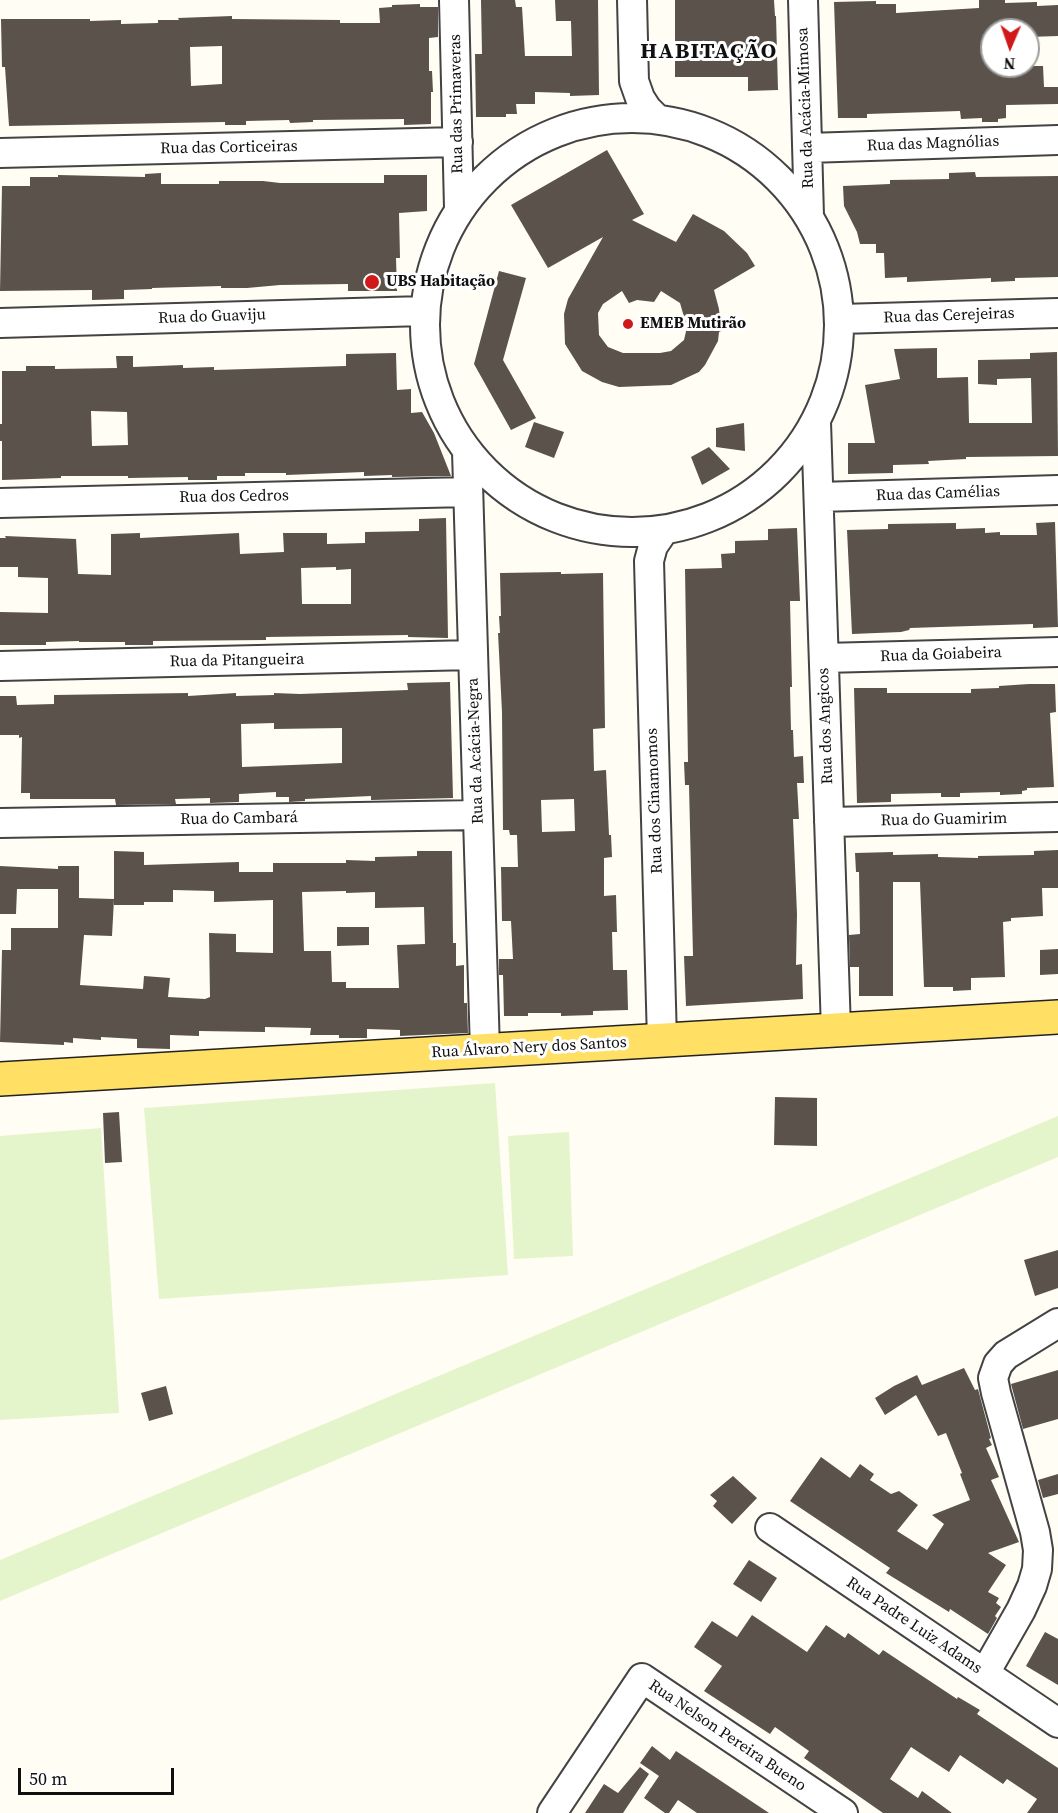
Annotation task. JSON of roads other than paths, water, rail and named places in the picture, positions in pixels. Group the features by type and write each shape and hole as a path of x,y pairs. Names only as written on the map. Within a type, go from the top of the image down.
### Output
{"main road":[{"name":"Rua Álvaro Nery dos Santos","path":"0,1079 1058,1017"}],"street":[{"name":"Rua das Primaveras","path":"454,0 459,208"},
{"path":"614,118 629,98 634,81 632,0"},
{"name":"Rua da Acácia-Mimosa","path":"803,0 809,216"},
{"path":"634,81 640,98 656,118"},
{"path":"614,118 656,118 693,126 728,140 760,160 787,186 809,216 826,248 834,274 840,319 835,372 816,422 795,454 768,482 744,499 701,520 664,530 629,532 591,528 555,518 514,495 492,478 467,451 446,419 432,385 425,348 424,311 435,257 459,208 501,163 554,132 614,118"},
{"name":"Rua das Magnólias","path":"808,148 1058,140"},
{"name":"Rua das Corticeiras","path":"0,153 458,142"},
{"name":"Rua do Guaviju","path":"0,323 424,311"},
{"name":"Rua das Cerejeiras","path":"840,319 1058,312"},
{"name":"Rua dos Angicos","path":"816,422 836,1030"},
{"name":"Rua da Acácia-Negra","path":"467,451 485,1051"},
{"name":"Rua das Camélias","path":"819,497 1058,490"},
{"name":"Rua dos Cedros","path":"0,503 468,492"},
{"name":"Rua dos Cinamomos","path":"662,1041 648,561 653,546 664,530"},
{"path":"629,532 643,550 648,561"},
{"name":"Rua da Goiabeira","path":"824,658 1058,652"},
{"name":"Rua da Pitangueira","path":"0,666 473,655"},
{"name":"Rua do Cambará","path":"0,823 478,815"},
{"name":"Rua do Guamirim","path":"830,822 1058,817"},
{"path":"985,1673 1032,1587 1037,1569 1038,1550 993,1378 998,1364 1006,1355 1058,1323"},
{"name":"Rua Padre Luiz Adams","path":"770,1528 1058,1723"},
{"name":"Rua Nelson Pereira Bueno","path":"552,1813 642,1678 843,1813"}],"place":[{"name":"UBS Habitação","path":"372,282"},
{"name":"EMEB Mutirão","path":"628,324"}],"district":[{"name":"HABITAÇÃO","path":"709,52"}]}
